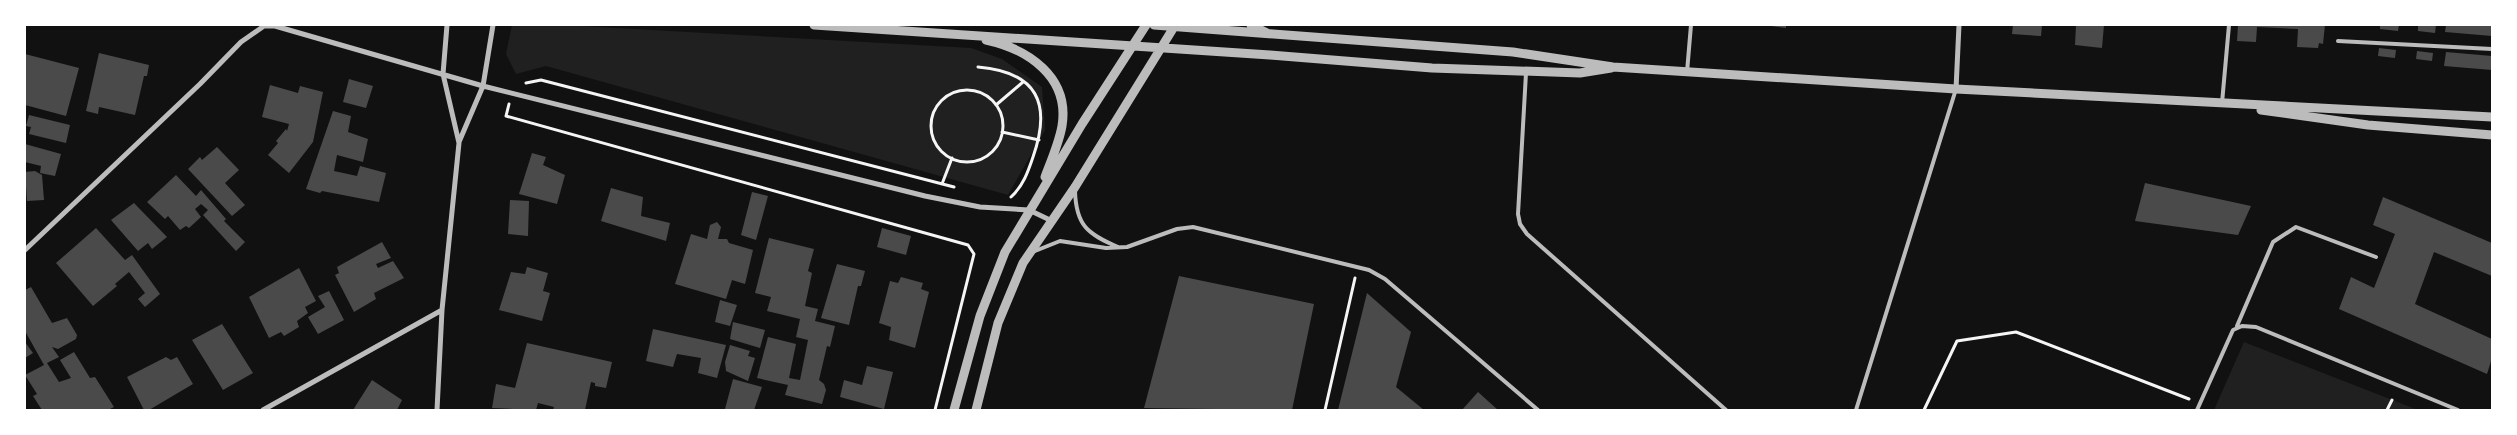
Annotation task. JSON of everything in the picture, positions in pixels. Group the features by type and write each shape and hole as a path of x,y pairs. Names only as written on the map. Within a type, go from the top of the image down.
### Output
{"street":[{"path":"447,25 443,74 459,143"},
{"path":"437,410 442,310 459,143 484,86 493,25"},
{"path":"814,25 1270,55 1432,68 1580,72 1613,67"},
{"path":"954,410 972,342 996,271 1029,210 1146,25"},
{"path":"1154,25 1513,52 1613,67 1956,89 2492,118"},
{"path":"1251,25 1272,35"},
{"path":"1956,89 1959,25"},
{"path":"25,250 200,84 241,42 264,26 289,28 484,86 948,201 1000,209 1029,210 1052,221"},
{"path":"976,410 998,323 1014,282 1029,253 1075,187 1174,26"},
{"path":"951,33 1001,44 1023,52 1044,68 1057,87 1062,105 1062,126 1042,189"},
{"path":"2225,103 2290,115 2368,125 2492,135"},
{"path":"263,410 442,310"}],"lane":[{"path":"1687,72 1691,25"},
{"path":"2225,103 2229,25"},
{"path":"2338,41 2492,49"},
{"path":"1526,70 1518,190 1520,224 1527,234 1726,410"},
{"path":"1856,410 1956,89"},
{"path":"1075,187 1076,213 1084,226 1098,238 1120,248"},
{"path":"1029,253 1060,241 1106,248 1120,248 1134,245 1177,229 1194,227 1369,270 1385,279 1538,410"},
{"path":"2197,410 2233,330 2237,326 2272,242 2296,227 2376,257"},
{"path":"2237,326 2256,327 2458,410"}],"path":[{"path":"996,105 1023,82"},
{"path":"966,90 983,95 996,105 1001,115 1002,132 996,147 988,155 967,162 952,158 937,146 932,134 932,122 935,110 943,100 953,94 966,90"},
{"path":"1002,132 1039,140"},
{"path":"942,184 952,158"},
{"path":"1325,410 1357,267"},
{"path":"1924,410 1957,341 2016,332 2200,403"},
{"path":"2387,410 2392,400"}],"shaded area":[{"path":"512,25 562,25 971,48 1002,59 1042,87 1045,130 1008,195 546,66 516,74 506,54"},
{"path":"2244,342 2418,410 2214,410"}],"building":[{"path":"1764,25 1786,25 1786,28"},
{"path":"2013,25 2042,25 2041,36 2012,34"},
{"path":"2076,25 2104,25 2102,48 2075,45"},
{"path":"2238,25 2325,25 2323,44 2319,43 2318,48 2297,47 2298,29 2257,27 2256,42 2237,41"},
{"path":"2380,25 2399,25 2398,31 2380,29"},
{"path":"2418,25 2436,25 2435,33 2418,31"},
{"path":"2446,25 2492,25 2492,36 2445,32"},
{"path":"2379,48 2396,50 2395,58 2378,56"},
{"path":"2417,51 2433,53 2432,61 2416,59"},
{"path":"2446,52 2492,56 2492,70 2444,66"},
{"path":"99,53 149,65 147,76 144,76 135,115 99,107 98,114 86,111"},
{"path":"25,54 79,68 66,116 25,105"},
{"path":"349,79 373,86 366,108 343,102"},
{"path":"270,85 298,93 300,86 323,92 313,142 289,173 268,155 278,143 276,141 286,129 287,131 289,124 262,117"},
{"path":"333,111 351,116 348,132 368,139 363,162 337,155 334,171 357,176 360,166 386,173 379,202 306,189"},
{"path":"29,115 70,125 66,143 29,134 31,127 26,126"},
{"path":"25,144 61,154 55,176 40,173 41,166 25,162"},
{"path":"217,147 239,170 225,183 245,205 232,216 188,169 200,157 202,160"},
{"path":"532,153 546,157 543,165 565,175 557,204 519,194"},
{"path":"35,171 42,175 44,200 27,201 25,172"},
{"path":"176,175 196,196 201,190 226,219 224,221 245,242 236,251 203,215 208,210 201,204 195,209 201,217 189,228 186,226 180,230 168,216 165,219 147,202"},
{"path":"2145,183 2251,206 2238,235 2135,221"},
{"path":"611,188 643,197 641,216 670,223 666,241 601,221"},
{"path":"752,192 768,196 756,240 741,235"},
{"path":"2383,197 2492,243 2492,276 2434,252 2415,304 2492,339 2492,358 2487,374 2339,309 2351,277 2374,288 2395,234 2373,225"},
{"path":"510,200 529,201 528,236 508,234"},
{"path":"134,203 167,237 152,249 148,243 138,251 111,220"},
{"path":"717,222 721,227 718,239 727,239 729,243 753,250 745,284 732,280 726,299 675,284 691,234 707,239 710,225"},
{"path":"96,228 125,260 132,255 160,294 145,307 138,299 145,293 129,272 115,284 117,286 93,306 56,263"},
{"path":"882,228 911,236 906,255 877,247"},
{"path":"769,238 814,249 808,271 812,273 805,306 818,309 815,321 835,326 830,347 827,346 819,380 824,384 826,390 822,404 785,395 788,385 757,378 768,337 796,344 789,378 800,380 808,340 796,337 800,319 767,311 771,297 755,293"},
{"path":"382,242 391,258 376,264 378,268 393,261 404,278 374,293 376,299 354,312 335,275 339,273 337,267"},
{"path":"837,264 865,271 861,286 858,286 849,325 821,318"},
{"path":"527,267 548,273 543,291 550,293 542,321 499,310 511,272 525,274"},
{"path":"299,268 316,301 305,307 308,313 297,321 299,327 284,336 281,332 269,338 249,297"},
{"path":"1179,276 1314,304 1292,410 1144,408"},
{"path":"901,277 923,283 921,289 929,292 915,348 889,340 891,327 879,323 890,281 898,283"},
{"path":"31,287 52,323 67,318 77,335 76,339 58,349 52,347 59,357 47,363 59,382 71,378 60,360 74,352 90,378 95,377 114,407 108,410 42,410 33,396 37,394 25,375 44,365 25,331 25,290"},
{"path":"329,291 344,320 318,334 308,317 325,307 318,296"},
{"path":"1367,293 1411,332 1396,387 1424,410 1338,410"},
{"path":"720,300 737,305 730,326 715,322"},
{"path":"733,322 765,330 760,348 730,339"},
{"path":"222,324 253,373 223,390 192,340"},
{"path":"653,329 726,345 717,378 698,373 701,358 677,354 673,367 646,361"},
{"path":"25,342 33,353 25,358"},
{"path":"527,343 612,362 606,388 595,386 595,383 591,382 585,410 553,410 554,407 538,403 536,410 492,408 496,384 515,388"},
{"path":"730,345 750,351 748,356 755,358 748,381 726,371 725,362"},
{"path":"166,357 171,360 177,357 193,384 149,410 144,410 127,377"},
{"path":"867,366 893,372 884,409 840,397 844,380 862,385"},
{"path":"733,379 762,387 754,410 725,409"},
{"path":"372,380 402,400 397,410 353,410"},
{"path":"1478,392 1498,410 1462,410"}]}
